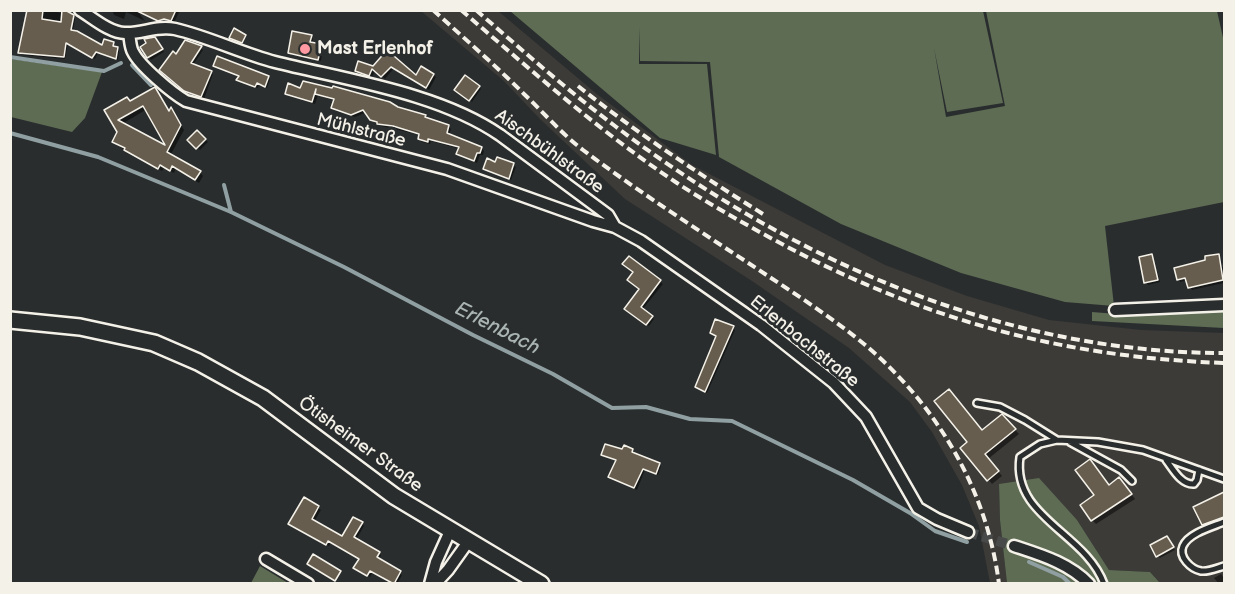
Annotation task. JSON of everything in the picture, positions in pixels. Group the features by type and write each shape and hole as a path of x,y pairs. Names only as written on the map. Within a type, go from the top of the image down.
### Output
{"main road":[{"name":"Ötisheimer Straße","path":"10,320 80,327 154,343 198,362 263,398 394,496 541,584"}],"street":[{"path":"80,10 116,31 129,33"},
{"name":"Aischbühlstraße","path":"129,33 172,28 272,61 402,93 442,106 485,125 500,135 608,214 615,226"},
{"name":"Mühlstraße","path":"129,33 133,52 174,95 186,101 447,169 593,221 615,226"},
{"name":"Erlenbachstraße","path":"615,226 641,241 761,325 834,383 866,417 918,508 968,532"},
{"path":"1116,310 1224,305"},
{"path":"430,584 436,562 450,531"},
{"path":"435,584 468,542"},
{"path":"1014,546 1054,559 1089,584"},
{"path":"266,559 308,584"}],"lane":[{"path":"977,404 1000,407 1057,440"},
{"path":"1104,584 1097,568 1071,539 1028,500 1018,470 1020,457 1040,444 1057,440 1114,444 1143,450 1224,479"},
{"path":"1068,441 1121,470 1132,482"},
{"path":"1166,458 1184,483 1188,485 1194,484 1197,480 1199,470"},
{"path":"1224,522 1188,540 1183,546 1182,553 1192,566 1201,571 1224,566"}],"shaded area":[{"path":"421,11 498,11 598,95 692,165 885,265 967,296 1049,320 1141,330 1224,333 1224,583 1160,583 1150,572 1109,570 1077,520 999,485 1000,520 1007,583 990,583 979,526 962,485 932,432 910,402 849,348 752,281 625,199 540,119 504,81"}],"green space":[{"path":"510,11 983,11 1003,103 947,112 934,48 946,117 1005,106 986,11 1217,11 1224,42 1224,202 1105,226 1114,306 1065,302 961,273 841,224 719,157 710,62 640,61 639,27 639,64 707,64 716,155 660,138"},
{"path":"11,59 102,72 85,118 72,132 11,117"},
{"path":"1224,309 1224,328 1092,321 1092,312 1117,314"},
{"path":"1039,478 1077,520 1109,570 1150,572 1160,583 1007,583 1000,520 999,484"},
{"path":"260,566 288,583 251,583"}],"building":[{"path":"27,10 43,10 42,19 61,22 62,10 65,10 74,15 71,30 102,45 104,39 114,42 113,46 118,47 116,59 96,52 92,58 66,43 64,57 18,53"},
{"path":"135,10 176,10 171,21 164,19 158,21"},
{"path":"234,28 246,35 242,43 229,38"},
{"name":"Mast Erlenhof","path":"292,31 312,35 310,42 322,44 318,60 288,53"},
{"path":"155,37 163,49 147,58 140,47 146,43 144,39"},
{"path":"185,40 202,46 191,63 212,71 201,97 184,91 159,70 173,51 176,54"},
{"path":"387,50 416,75 421,66 434,74 426,88 391,67 381,77 372,69 369,76 355,71 358,61 373,66"},
{"path":"217,56 269,76 265,87 257,83 255,87 236,80 239,76 213,66"},
{"path":"465,75 480,86 469,101 454,90"},
{"path":"303,81 332,88 333,86 426,115 425,117 449,125 447,133 482,147 480,153 477,153 474,161 456,154 459,147 428,139 428,142 418,139 419,134 377,124 370,120 363,110 351,115 331,108 334,99 315,94 316,89 312,102 285,94 288,83 300,88"},
{"path":"155,87 169,111 171,107 181,125 167,152 201,171 195,180 172,166 170,171 160,165 158,169 112,142 117,132 104,110 127,97 130,101","holes":["143,106 165,145 118,120"]},
{"path":"197,130 206,139 196,149 187,140"},
{"path":"497,157 514,163 509,179 483,169 487,158 495,162"},
{"path":"1152,254 1158,280 1144,283 1139,257"},
{"path":"1219,254 1223,280 1188,288 1185,278 1177,280 1174,268 1205,260 1205,256"},
{"path":"629,256 661,280 641,307 653,316 646,325 624,309 639,289 627,280 633,272 622,264"},
{"path":"715,319 734,326 705,392 695,387 716,336 710,333"},
{"path":"949,389 982,430 1002,414 1016,429 985,454 999,471 987,481 960,448 967,442 934,401"},
{"path":"605,444 622,449 624,445 633,449 632,452 660,463 656,474 643,469 634,488 608,477 616,460 601,455"},
{"path":"1090,459 1109,485 1119,477 1132,494 1091,521 1080,505 1094,495 1075,470"},
{"path":"1224,492 1224,517 1202,525 1193,507"},
{"path":"304,497 319,506 312,519 342,536 353,517 363,522 354,537 380,552 377,557 401,571 394,584 370,571 367,576 353,568 359,559 328,541 326,545 288,524"},
{"path":"1167,536 1174,547 1156,557 1150,545"},
{"path":"313,554 341,571 335,581 307,564"}],"waterway":[{"path":"10,57 104,71 121,63"},
{"path":"132,65 151,85"},
{"name":"Erlenbach","path":"10,133 98,157 231,212 553,374 612,408 646,407 690,419 732,421 853,480 910,513 935,531 967,542"},
{"path":"224,185 231,212"},
{"name":"Erlenbach","path":"1029,562 1063,577 1070,584"}],"tunnel":[{"path":"968,532 1014,546"}],"railway":[{"path":"433,10 583,150 647,196 824,314 864,344 890,368 914,393 935,421 970,482 993,549 999,584"},
{"path":"461,10 566,100 648,163 721,210 822,264 877,289 988,328 1045,342 1103,352 1224,363"},
{"path":"476,10 545,70 615,126 682,174 753,218 826,256 902,289 980,316 1060,336 1141,349 1224,353"},
{"path":"578,86 669,153 763,214"}],"place":[{"name":"Mast Erlenhof","path":"305,49"}]}
